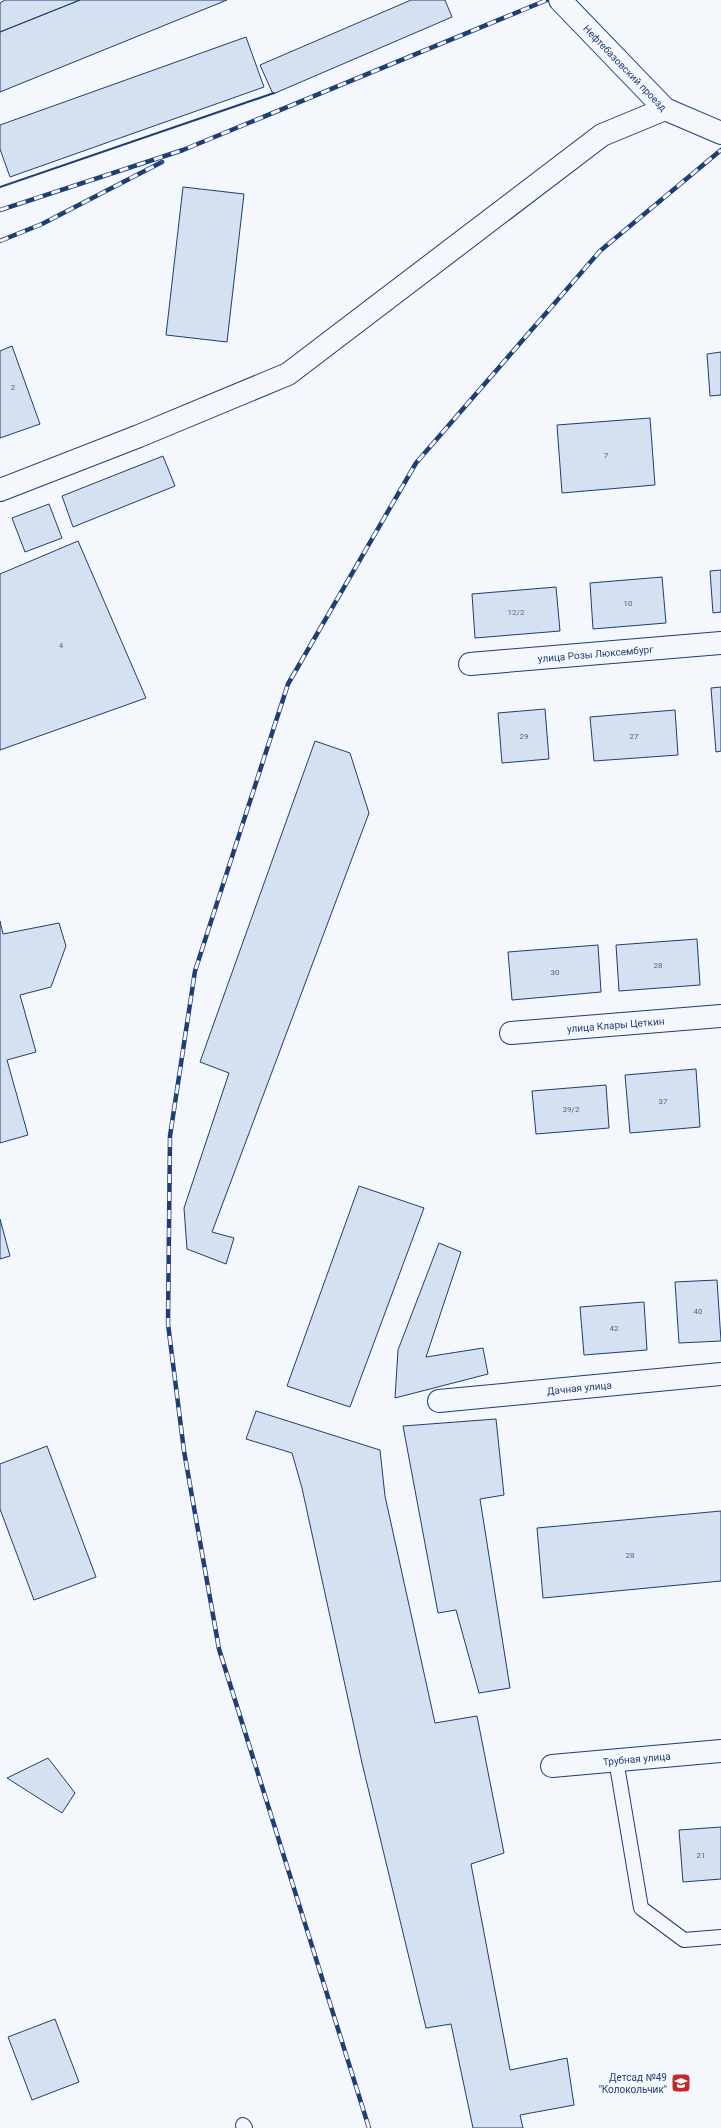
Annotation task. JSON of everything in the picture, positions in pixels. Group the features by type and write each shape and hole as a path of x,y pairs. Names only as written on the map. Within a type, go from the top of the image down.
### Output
{"street":[{"name":"Нефтебазовский проезд","path":"560,0 665,109 721,133"},
{"path":"0,490 140,436 288,374 602,135 665,109"},
{"name":"улица Розы Люксембург","path":"470,664 721,643"},
{"name":"улица Клары Цеткин","path":"511,1033 721,1016"},
{"name":"Дачная улица","path":"439,1401 721,1374"},
{"name":"Трубная улица","path":"552,1766 721,1751"}],"lane":[{"path":"616,1760 641,1908 684,1940 721,1937"}],"building":[{"path":"5,0 80,0 0,32 0,3"},
{"path":"80,0 227,0 0,92 0,32"},
{"path":"411,0 445,0 452,17 273,94 260,65"},
{"path":"246,37 264,87 10,177 0,149 0,125"},
{"path":"183,187 244,194 227,342 166,335"},
{"path":"12,346 40,424 0,438 0,351"},
{"path":"721,352 721,395 710,396 707,354"},
{"path":"650,418 655,485 562,493 557,425"},
{"path":"163,456 175,486 73,527 62,496"},
{"path":"49,504 62,538 25,552 12,518"},
{"path":"78,541 146,698 0,750 0,574"},
{"path":"721,570 721,612 713,613 710,571"},
{"path":"662,577 666,623 593,629 590,583"},
{"path":"556,587 560,631 475,638 472,594"},
{"path":"721,687 721,751 716,752 711,688"},
{"path":"545,709 549,759 502,763 498,713"},
{"path":"675,710 678,755 594,761 590,717"},
{"path":"315,741 350,753 369,813 212,1232 234,1238 226,1264 187,1249 184,1208 229,1073 200,1062"},
{"path":"0,921 3,934 59,923 66,946 51,987 20,995 36,1052 7,1060 28,1135 0,1143"},
{"path":"697,939 700,985 619,991 616,945"},
{"path":"598,945 601,992 512,1000 508,952"},
{"path":"696,1069 700,1127 630,1133 625,1075"},
{"path":"606,1085 609,1128 536,1134 532,1091"},
{"path":"359,1186 424,1208 350,1407 287,1386"},
{"path":"0,1219 10,1256 0,1259"},
{"path":"439,1243 461,1252 426,1357 483,1348 488,1374 395,1398 398,1350"},
{"path":"717,1280 721,1341 679,1343 675,1282"},
{"path":"644,1302 647,1350 584,1355 580,1307"},
{"path":"256,1411 380,1450 385,1496 435,1723 477,1716 504,1853 471,1864 510,2070 567,2058 574,2105 520,2115 523,2128 473,2128 451,2024 426,2028 362,1763 302,1488 292,1453 246,1439"},
{"path":"496,1419 504,1495 480,1499 510,1688 479,1693 456,1610 438,1613 403,1426"},
{"path":"47,1446 96,1577 34,1600 0,1509 0,1464"},
{"path":"721,1511 721,1581 543,1598 537,1528"},
{"path":"48,1758 75,1793 62,1813 7,1778"},
{"path":"721,1827 721,1879 683,1882 679,1830"},
{"path":"55,2019 79,2082 32,2100 8,2037"}],"railway":[{"path":"0,210 183,150 547,0"},
{"path":"369,2128 219,1649 184,1451 168,1324 170,1136 195,971 288,684 416,463 600,251 721,150"},
{"path":"0,241 42,224 162,162"}],"wall":[{"path":"0,187 274,93"}],"place":[{"name":"Детсад №49 \"Колокольчик\"","path":"681,2083"}]}
